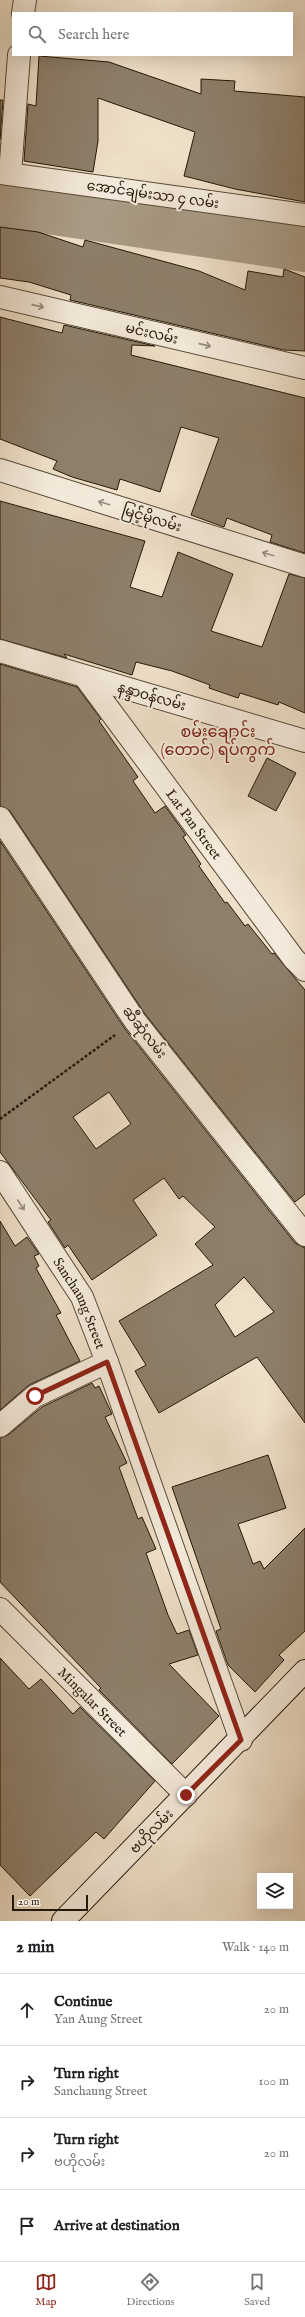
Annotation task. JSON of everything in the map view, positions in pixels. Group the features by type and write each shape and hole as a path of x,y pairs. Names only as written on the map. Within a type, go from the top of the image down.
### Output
{"street":[{"path":"23,12 24,0"},
{"path":"5,174 19,56"},
{"name":"အောင်ချမ်းသာ ၄ လမ်း","path":"5,174 305,215"},
{"name":"မင်းလမ်း","path":"0,297 305,368"},
{"name":"မြင့်မိုလမ်း","path":"0,470 305,566"},
{"name":"နန္ဒာ၀န်လမ်း","path":"0,651 305,741"},
{"name":"Lat Pan Street","path":"85,677 301,958"},
{"name":"ဆီဆုံလမ်း","path":"0,818 135,1021 305,1235"},
{"name":"Sanchaung Street","path":"3,1183 82,1297 107,1362 241,1740"},
{"path":"0,1426 35,1396 107,1362"},
{"name":"Mingalar Street","path":"0,1609 186,1795"},
{"name":"ဗဟိုလမ်း","path":"63,1921 186,1795 303,1679"}],"path":[{"path":"0,1119 135,1021"}],"building":[{"path":"39,56 109,62 201,94 201,79 235,81 234,91 305,97 305,202 235,189 184,176 195,132 98,98 98,141 93,172 24,161 28,104 36,106"},
{"path":"0,100 3,100 0,140"},
{"path":"0,227 38,232 83,247 85,240 199,271 245,290 248,271 283,277 284,269 305,277 305,351 284,350 70,300 71,295 29,282 0,278"},
{"path":"0,317 62,333 64,325 155,346 132,345 131,355 305,398 305,553 270,542 272,535 227,518 224,527 191,515 219,438 181,427 160,492 120,479 117,490 72,477 53,469 57,461 0,439"},
{"path":"0,501 145,541 130,587 162,597 178,552 233,574 211,631 262,647 289,574 305,578 305,713 279,702 278,705 240,693 238,698 209,688 210,685 172,671 136,662 132,675 64,654 67,658 0,639"},
{"path":"0,664 77,687 101,719 99,721 138,777 133,781 155,813 165,806 186,835 183,837 201,864 199,866 225,903 227,902 245,926 248,924 272,954 274,953 305,990 305,1194 295,1202 145,1014 10,811 0,806"},
{"path":"267,758 296,773 276,811 248,796"},
{"path":"0,841 125,1029 295,1243 305,1248 305,1423 257,1357 159,1413 135,1371 146,1365 119,1321 213,1265 195,1244 215,1227 183,1196 179,1199 164,1178 133,1200 157,1235 92,1280 68,1245 65,1248 48,1222 51,1220 0,1152","holes":["109,1092 131,1124 96,1149 73,1117","244,1277 274,1312 235,1337 215,1305"]},
{"path":"0,1221 15,1246 27,1237 39,1254 34,1256 39,1266 36,1268 61,1313 56,1315 80,1361 29,1385 0,1410"},
{"path":"92,1383 95,1388 99,1386 112,1414 105,1417 127,1463 119,1467 138,1519 142,1517 156,1549 146,1553 168,1615 177,1634 189,1630 198,1655 169,1664 219,1716 172,1764 99,1690 101,1688 0,1582 0,1438 8,1435 42,1407"},
{"path":"268,1455 286,1508 238,1524 253,1564 260,1561 264,1569 305,1528 305,1631 279,1655 284,1660 255,1692 228,1665 216,1631 221,1629 172,1487"},
{"path":"0,1658 29,1689 41,1679 73,1714 80,1707 155,1781 104,1839 96,1832 30,1896 0,1865"}],"waterway":[{"path":"0,204 305,249"}],"district":[{"name":"စမ်းချောင်း (တောင်) ရပ်ကွက်","path":"218,740"}],"route":[{"path":"35,1396 107,1362 241,1740 186,1795"}]}
